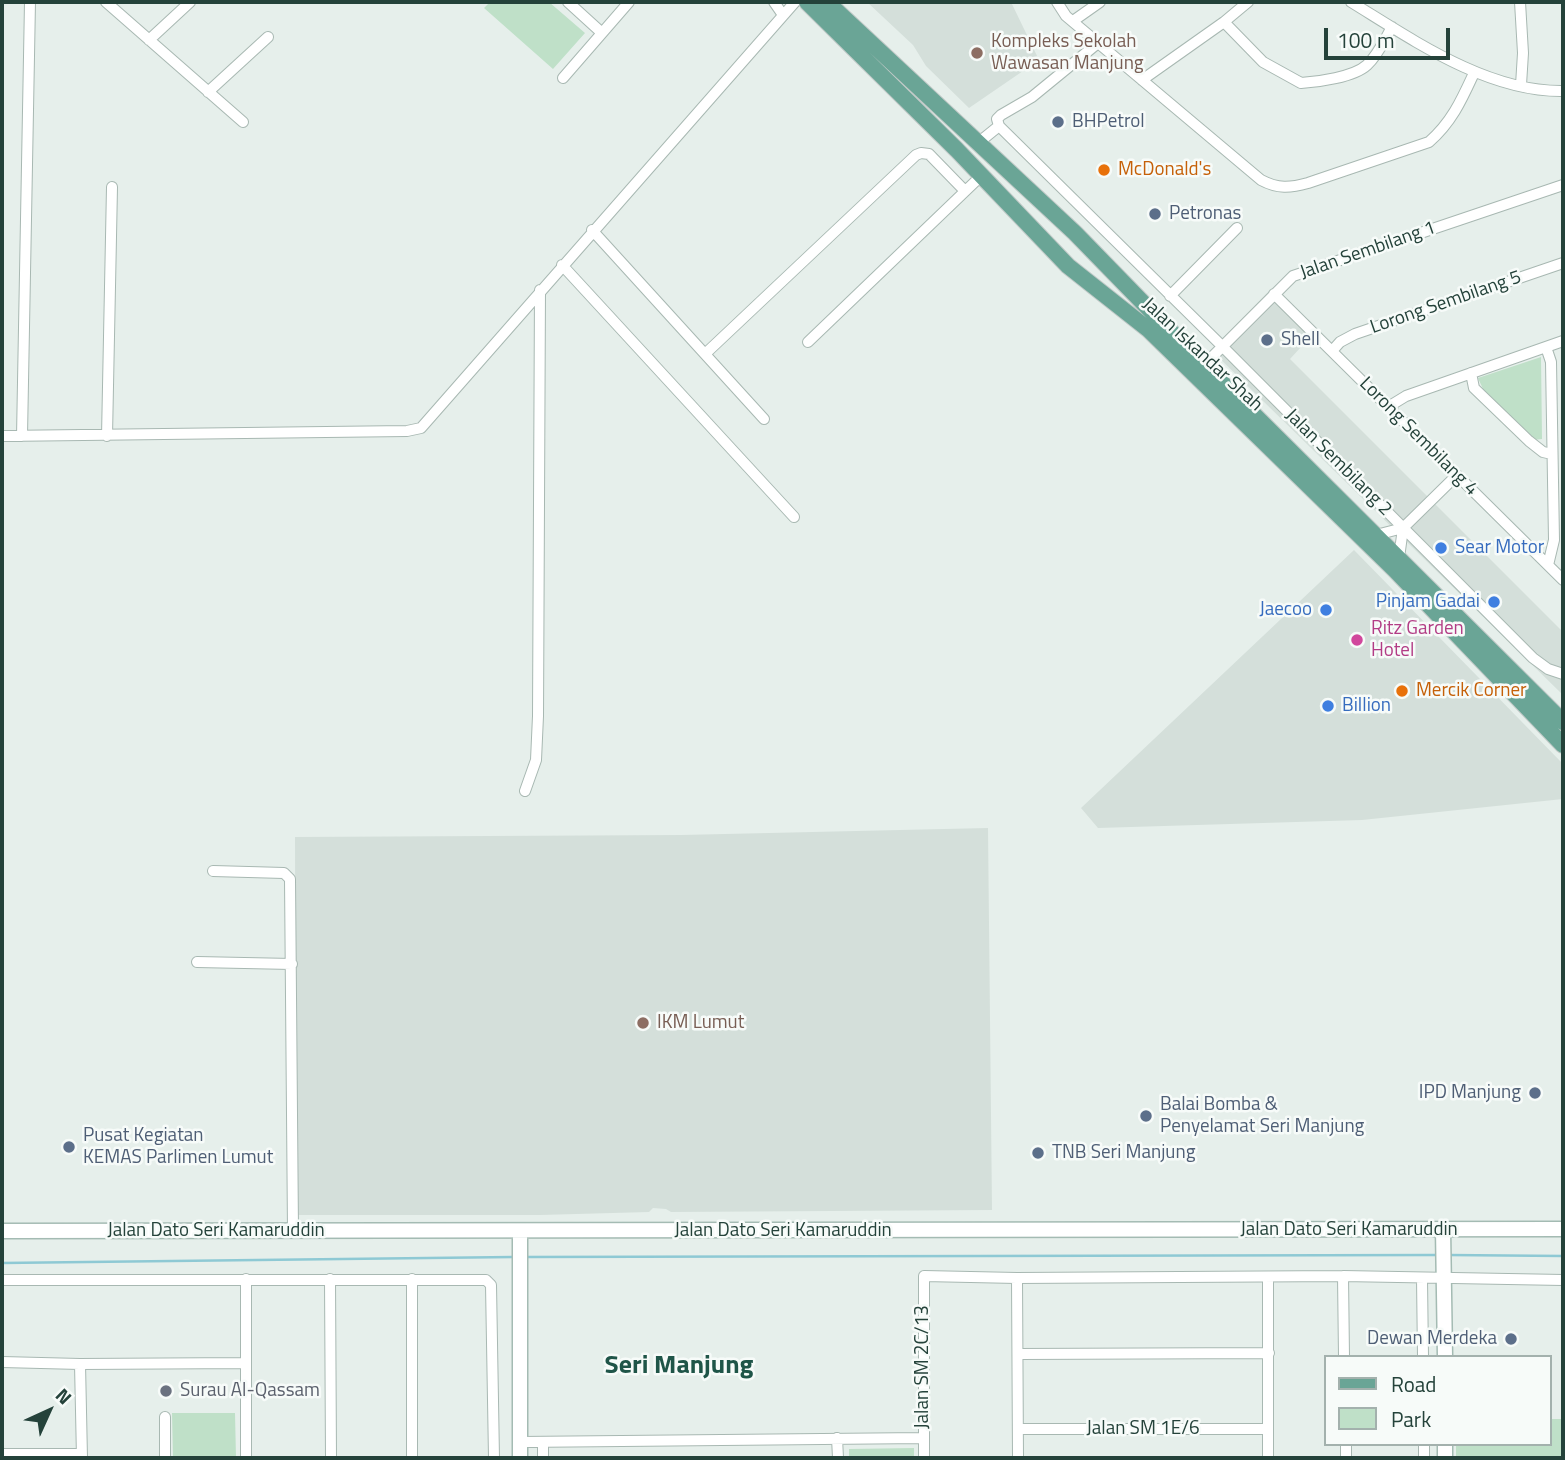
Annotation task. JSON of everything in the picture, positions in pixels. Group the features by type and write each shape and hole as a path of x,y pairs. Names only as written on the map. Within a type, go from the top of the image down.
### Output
{"main road":[{"name":"Jalan Iskandar Shah","path":"807,2 1079,276 1149,330 1394,569 1563,745"},
{"name":"Jalan Iskandar Shah","path":"827,2 1098,256 1203,365 1563,722"},
{"path":"1042,240 1055,243 1064,237 1057,216"},
{"path":"1079,276 1073,265 1073,256 1077,251 1098,256"}],"street":[{"path":"22,436 30,2"},
{"path":"106,2 243,122"},
{"path":"149,40 190,2"},
{"path":"568,2 602,33"},
{"path":"563,78 629,2"},
{"path":"774,2 783,15"},
{"path":"2,436 421,428 592,230 795,2"},
{"path":"1057,2 1060,9 1098,43 1261,180 1275,188 1292,188 1429,142 1443,130 1457,111 1474,73"},
{"path":"1073,21 1100,2"},
{"path":"1142,80 1248,2"},
{"path":"1351,2 1474,73 1548,91 1563,91"},
{"path":"1520,2 1523,53 1521,85"},
{"path":"1224,22 1263,62 1301,83 1367,66 1392,27"},
{"path":"208,92 268,37"},
{"path":"978,143 999,126 997,119 1001,115 1032,97 1098,43"},
{"name":"Jalan Sembilang 2","path":"999,126 1540,664 1563,674"},
{"path":"705,354 916,155 925,152 929,154 965,191"},
{"path":"808,342 981,176"},
{"name":"Jalan Sembilang 1","path":"1203,365 1293,276 1305,270 1563,185"},
{"path":"107,436 112,187"},
{"path":"1170,296 1237,228"},
{"path":"592,230 764,418"},
{"name":"Lorong Sembilang 5","path":"1332,351 1340,342 1355,334 1563,263"},
{"path":"562,265 794,517"},
{"path":"525,791 536,760 538,716 540,290"},
{"name":"Lorong Sembilang 4","path":"1274,294 1563,580"},
{"path":"1388,407 1406,396 1563,341"},
{"path":"1546,346 1550,362 1553,548 1548,565"},
{"path":"1471,373 1474,388 1529,441 1543,452 1552,454"},
{"path":"1376,535 1403,528 1457,475"},
{"path":"1399,558 1403,528"},
{"path":"214,871 289,875 293,1231"},
{"path":"197,962 292,964"},
{"path":"1443,1229 1445,1355"},
{"name":"Jalan Dato Seri Kamaruddin","path":"2,1231 1563,1229"},
{"path":"520,1231 520,1458"},
{"name":"Jalan SM 2C/13","path":"924,1458 924,1276 1017,1279"},
{"path":"1017,1458 1017,1279 1343,1276 1563,1280"},
{"path":"1343,1276 1344,1355"},
{"path":"1268,1277 1268,1458"},
{"path":"246,1279 246,1458"},
{"path":"330,1279 331,1458"},
{"path":"412,1279 412,1458"},
{"path":"1422,1279 1423,1355"},
{"path":"2,1280 489,1281 495,1458"},
{"path":"1019,1354 1269,1353"},
{"path":"2,1362 246,1363"},
{"path":"2,1454 82,1456 80,1364"},
{"path":"165,1418 165,1458"},
{"name":"Jalan SM 1E/6","path":"1018,1429 1268,1429"},
{"path":"837,1438 838,1458"},
{"path":"520,1442 923,1438"},
{"path":"543,1442 543,1458"}],"shaded area":[{"name":"Kompleks Sekolah Wawasan Manjung","path":"867,2 1011,2 1039,60 969,108 926,66 913,45"},
{"path":"1269,291 1312,335 1290,359 1563,632 1563,695 1211,350"},
{"path":"1354,550 1563,764 1563,799 1362,820 1098,828 1081,808"},
{"name":"IKM Lumut","path":"988,828 992,1210 671,1212 653,1208 649,1212 540,1215 296,1215 295,837 681,835"}],"green space":[{"path":"490,2 549,2 585,33 553,69 484,8"},
{"path":"1541,357 1542,439 1533,440 1483,389 1478,378"},
{"path":"172,1413 235,1413 236,1458 173,1458"},
{"path":"1551,1419 1563,1419 1563,1458 1456,1458 1456,1446 1551,1446"},
{"path":"914,1448 914,1458 849,1458 849,1449"}],"waterway":[{"path":"524,1257 1437,1255"},
{"path":"1448,1255 1563,1256"},
{"path":"2,1263 513,1257"}],"place":[{"name":"Kompleks Sekolah Wawasan Manjung","path":"977,53"},
{"name":"BHPetrol","path":"1058,122"},
{"name":"McDonald's","path":"1104,170"},
{"name":"Petronas","path":"1155,214"},
{"name":"Shell","path":"1267,340"},
{"name":"Sear Motor","path":"1441,548"},
{"name":"Pinjam Gadai","path":"1494,602"},
{"name":"Jaecoo","path":"1326,610"},
{"name":"Ritz Garden Hotel","path":"1357,640"},
{"name":"Mercik Corner","path":"1402,691"},
{"name":"Billion","path":"1328,706"},
{"name":"IKM Lumut","path":"643,1023"},
{"name":"IPD Manjung","path":"1535,1093"},
{"name":"Balai Bomba & Penyelamat Seri Manjung","path":"1146,1116"},
{"name":"Pusat Kegiatan KEMAS Parlimen Lumut","path":"69,1147"},
{"name":"TNB Seri Manjung","path":"1038,1153"},
{"name":"Dewan Merdeka","path":"1511,1339"},
{"name":"Surau Al-Qassam","path":"166,1391"}],"district":[{"name":"Seri Manjung","path":"679,1367"}]}
